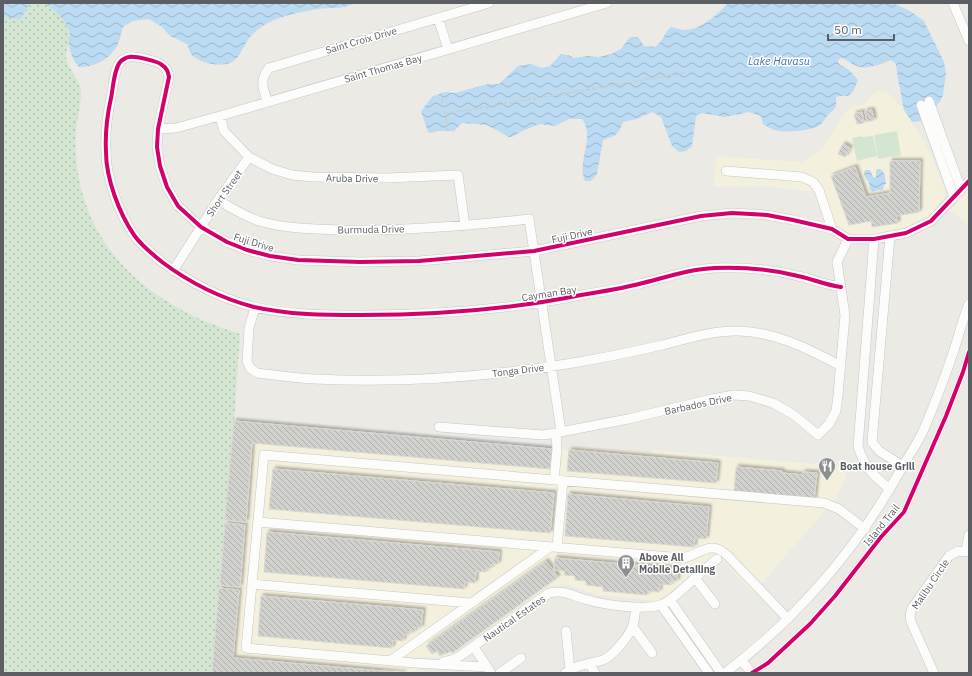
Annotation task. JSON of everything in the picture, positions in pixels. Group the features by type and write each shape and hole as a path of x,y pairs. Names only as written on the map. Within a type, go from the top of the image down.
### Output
{"street":[{"name":"Saint Croix Drive","path":"267,101 262,82 264,74 269,68 489,3"},
{"name":"Saint Thomas Bay","path":"158,129 176,128 220,116 267,101 608,3"},
{"path":"953,3 969,42"},
{"path":"438,18 448,49"},
{"name":"Fuji Drive","path":"255,307 229,299 200,287 173,270 155,256 134,235 122,214 111,185 105,155 106,121 116,68 122,60 129,57 160,63 167,69 169,77 158,129 157,147 159,160 167,187 178,206 201,227 227,242 247,250 270,256 298,260 360,262 418,261 534,251 701,216 732,214 767,215 793,220 832,229 848,239"},
{"path":"954,197 925,103 961,189"},
{"name":"Aruba Drive","path":"220,116 224,131 249,157 272,169 292,174 313,177 387,178 458,175 465,226"},
{"name":"Short Street","path":"173,270 218,200 249,157"},
{"path":"726,171 802,177 813,182 819,190 832,229"},
{"path":"848,239 874,239 906,233 931,221 969,181"},
{"name":"Burmuda Drive","path":"218,200 241,213 259,220 282,226 304,229 379,230 465,226 529,218 534,251"},
{"path":"890,236 872,442 879,451 903,466"},
{"name":"Barbados Drive","path":"439,427 544,435 628,419 712,399 734,396 749,396 773,403 794,415 818,435 829,424 836,411 845,315 837,262 848,239"},
{"path":"874,239 858,447 868,470 890,489"},
{"path":"534,251 551,366 558,432 558,480 553,547"},
{"name":"Cayman Bay","path":"255,307 309,314 343,315 400,315 463,312 542,303 712,268 738,267 767,270 799,276 826,285 841,287"},
{"path":"725,673 788,619 822,582 865,529 923,431 940,390 969,304"},
{"name":"Tonga Drive","path":"255,307 249,328 247,361 250,368 257,373 313,379 405,380 473,376 551,366 616,355 711,334 740,331 768,335 798,344 841,366"},
{"path":"470,604 252,584 264,456 827,504 838,508 865,529"},
{"path":"258,522 683,558 707,548 718,549 726,553 788,619"},
{"name":"Malibu Circle","path":"934,673 911,622 912,608 948,557 956,552 967,551 969,535"},
{"path":"390,661 553,547"},
{"path":"665,602 717,559"},
{"path":"695,578 715,604"},
{"name":"Nautical Estates","path":"252,584 246,648 489,670"},
{"name":"Nautical Estates","path":"433,664 454,659 547,594 554,592 566,592 599,603 647,608 665,602"},
{"path":"665,602 702,645 721,673"},
{"path":"665,602 709,673"},
{"path":"566,631 568,671 577,666 604,659 612,655 628,636 633,627 636,607"},
{"path":"633,627 652,653"},
{"path":"694,651 702,645"},
{"name":"Nautical Estates","path":"474,646 489,670"},
{"path":"500,673 521,658"},
{"path":"741,660 752,673"},
{"path":"589,663 595,673"}],"path":[{"path":"444,114 685,73"},
{"path":"441,93 448,131"}],"shaded area":[{"path":"879,91 888,93 904,110 933,159 944,188 945,195 932,216 910,227 900,230 879,234 854,235 835,227 817,192 762,186 714,187 716,156 801,162 813,156 823,147 843,115 848,110 864,104"},
{"path":"969,188 969,225 950,211"},
{"path":"234,421 569,450 571,447 652,453 653,450 847,467 845,480 837,497 753,593 717,553 668,594 656,601 598,595 565,584 553,586 455,654 438,658 416,657 415,673 212,673"}],"green space":[{"path":"31,3 44,3 53,8 65,22 69,33 70,40 66,58 81,91 76,130 76,154 79,178 89,213 106,245 138,280 156,294 196,317 240,334 212,673 3,673 3,16 16,18 22,17"},
{"path":"897,131 901,155 878,159 874,135"},
{"path":"873,136 877,156 857,161 852,138"}],"water":[{"path":"3,3 31,3 22,17 16,19 3,16"},
{"path":"43,3 354,3 341,7 296,13 273,21 263,26 251,36 235,60 222,65 211,64 196,58 191,54 187,44 170,36 162,27 149,19 133,21 123,27 117,46 110,55 96,64 79,67 70,51 70,35 67,25 56,12"},
{"name":"Lake Havasu","path":"728,3 893,3 910,11 924,21 944,62 946,73 943,95 936,106 939,115 921,121 912,122 904,110 896,64 891,60 873,66 859,67 840,58 838,62 840,65 849,70 858,80 854,90 848,96 836,97 835,108 821,124 816,127 798,131 779,131 773,130 763,124 761,116 749,112 725,117 702,113 696,116 692,146 686,151 679,152 672,146 661,117 652,112 637,119 623,122 620,130 616,134 603,140 597,174 591,181 585,181 583,174 587,134 586,126 582,119 569,119 555,126 540,124 522,131 512,137 509,137 487,125 462,123 454,131 428,132 421,111 433,96 446,92 455,93 488,84 499,84 518,66 531,64 541,68 550,66 561,54 574,58 587,56 599,57 611,54 621,49 630,37 638,37 644,46 655,47 671,27 683,30 696,28 714,17"},
{"path":"877,169 880,169 883,172 886,184 884,185 883,190 872,192 864,172 865,170 870,170 875,178"}],"building":[{"path":"872,110 874,120 867,122 865,111"},
{"path":"862,112 864,123 857,124 854,114"},
{"path":"843,144 850,148 845,157 838,154"},
{"path":"890,161 920,161 919,212 896,216 898,223 872,227 871,221 849,225 831,176 855,167 866,197 890,193"},
{"path":"234,421 552,449 550,469 252,443 246,522 225,520"},
{"path":"569,450 718,463 716,483 567,471"},
{"path":"736,467 782,471 782,473 803,475 803,472 817,473 814,500 803,499 803,496 800,496 800,500 778,498 778,494 776,494 776,497 754,495 754,492 751,492 751,495 734,494"},
{"path":"273,469 554,493 550,533 269,509"},
{"path":"568,494 709,507 706,539 695,538 694,547 565,536"},
{"path":"225,523 245,525 240,587 220,585"},
{"path":"267,532 499,552 498,564 492,564 492,568 486,568 486,572 476,571 475,583 465,582 464,589 264,572"},
{"name":"Above All Mobile Detailing","path":"555,558 678,569 677,581 671,581 671,585 660,584 659,592 648,591 647,595 603,591 603,587 586,585 586,581 575,580 575,576 564,575 565,571 554,570"},
{"path":"546,561 558,577 452,653 451,651 440,656 437,651 432,654 426,646"},
{"path":"219,588 239,590 233,658 404,673 212,673"},
{"path":"261,596 423,610 421,628 415,627 415,632 409,631 409,635 404,634 403,641 393,640 392,648 258,636"}],"cycle path":[{"path":"841,287 803,277 767,270 715,268 686,272 624,287 554,300 471,311 389,315 321,315 280,312 254,307 217,294 183,277 143,246 128,226 114,195 108,173 107,162 106,145 108,112 115,73 121,61 129,57 141,58 160,63 167,70 169,77 158,129 157,147 160,166 167,187 178,206 201,227 227,242 247,250 270,256 298,260 360,262 419,261 534,251 701,216 732,213 767,215 793,220 832,229 848,239 874,239 906,233 931,221 969,181"},
{"name":"Island Trail","path":"752,673 768,663 810,624 835,596 881,537 904,512 946,416 969,352"}],"place":[{"name":"Boat house Grill","path":"827,481"},
{"name":"Above All Mobile Detailing","path":"626,578"}]}
